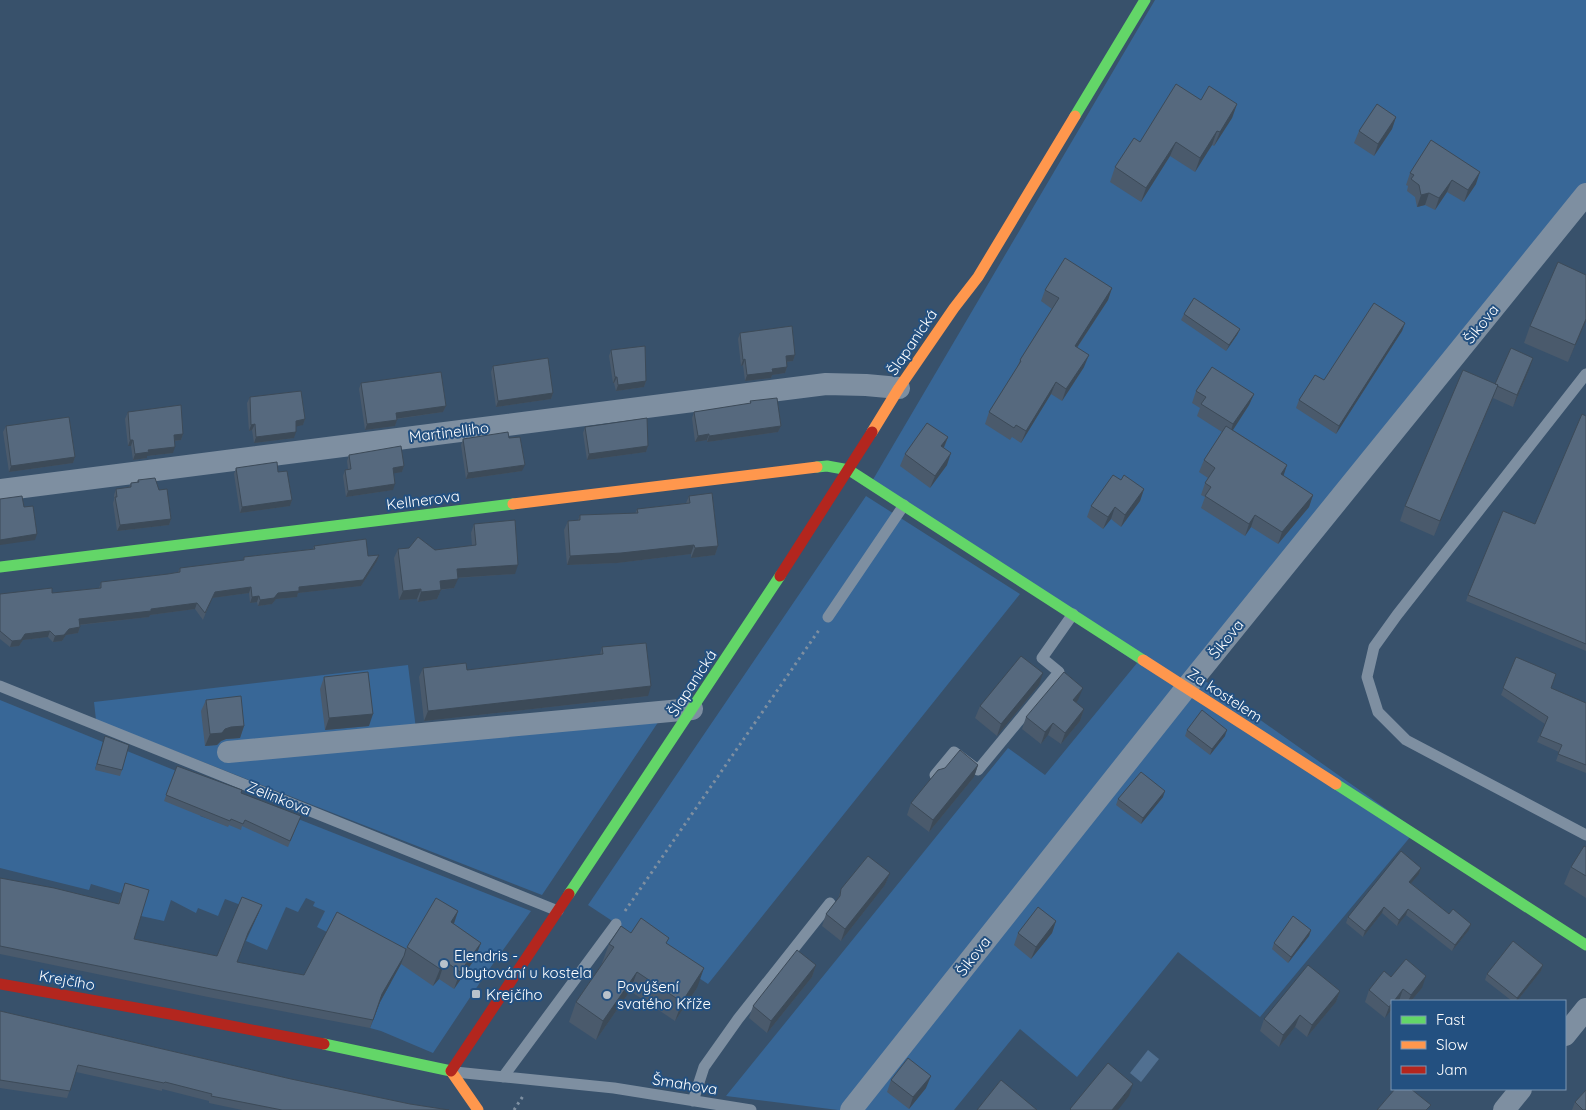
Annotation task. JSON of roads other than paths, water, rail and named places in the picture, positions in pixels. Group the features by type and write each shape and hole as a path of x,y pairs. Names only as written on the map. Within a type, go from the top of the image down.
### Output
{"street":[{"name":"Šlapanická","path":"452,1072 849,470 899,388 954,308 978,277 1145,0"},
{"name":"Šikova","path":"851,1110 1186,688 1586,194"},
{"name":"Martinelliho","path":"0,490 826,384 866,384 899,388"},
{"name":"Kellnerova","path":"0,567 827,466 849,470"},
{"name":"Za kostelem","path":"849,470 1586,945"},
{"path":"228,752 692,709"},
{"name":"Krejčího","path":"0,984 169,1013 452,1072"},
{"path":"1566,1034 1586,1009"},
{"path":"452,1072 478,1110"},
{"path":"1504,1110 1520,1090"}],"lane":[{"path":"1586,374 1397,615 1374,647 1367,677 1378,712 1406,740 1586,836"},
{"path":"828,617 904,505"},
{"path":"935,775 954,752 978,770 1059,672 1042,658 1073,614"},
{"name":"Zelinkova","path":"0,686 558,911"},
{"path":"693,1101 704,1067 738,1019 830,903"},
{"path":"503,1077 616,924"},
{"name":"Šmahova","path":"452,1072 614,1088 751,1110"}],"place":[{"name":"Elendris - Ubytování u kostela","path":"444,964"},
{"name":"Krejčího","path":"476,994"},
{"name":"Povýšení svatého Kříže","path":"607,995"}]}
